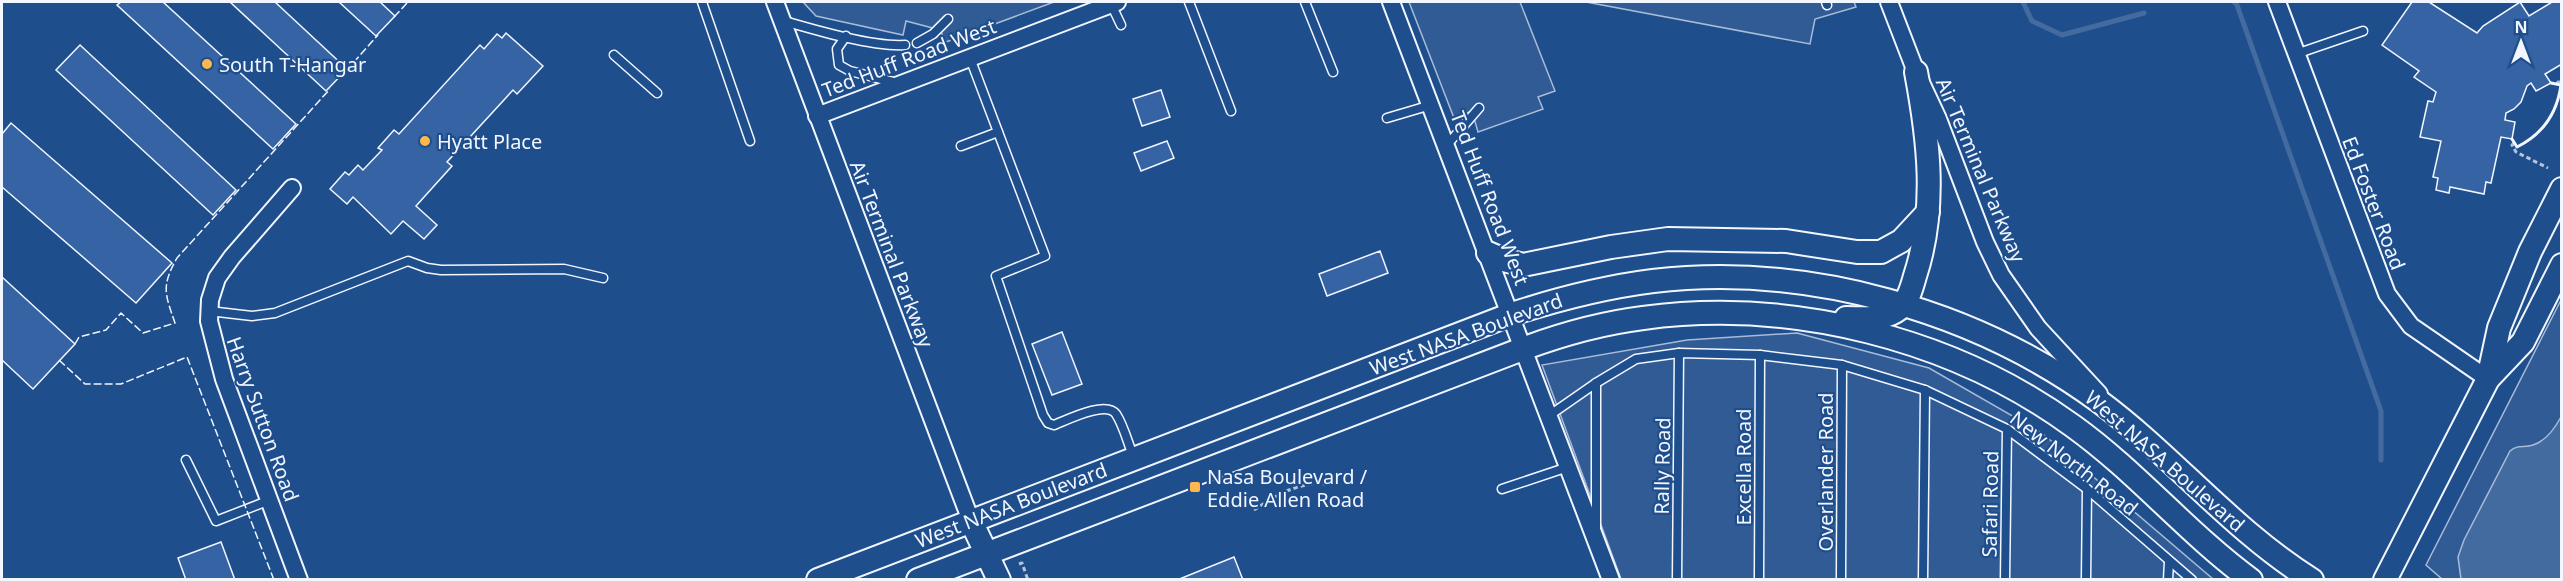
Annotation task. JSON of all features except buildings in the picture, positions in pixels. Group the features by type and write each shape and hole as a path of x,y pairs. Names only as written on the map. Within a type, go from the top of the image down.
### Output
{"main road":[{"path":"1785,317 1880,318 1903,305 1920,259 1928,212 1928,142 1916,72"},
{"path":"2385,579 2488,379 2499,328 2530,252 2562,189"},
{"path":"1488,253 1523,265 1641,242 1725,238 1786,241 1869,253 1881,252 1901,241 1928,212"},
{"path":"2488,379 2523,342 2562,265"},
{"name":"West NASA Boulevard","path":"818,579 1512,314 1598,291 1656,281 1684,279 1779,281 1860,294 1903,305 1959,324 2007,345 2059,374 2127,423 2246,532 2283,561 2312,579"},
{"name":"West NASA Boulevard","path":"918,579 1525,348 1594,327 1642,318 1696,314 1785,317 1837,325 1900,342 1970,367 2020,392 2094,442 2200,538 2251,579"},
{"path":"971,520 987,552 1007,573"}],"street":[{"name":"Air Terminal Parkway","path":"775,2 971,520"},
{"name":"Ted Huff Road West","path":"1391,2 1525,348 1611,579"},
{"name":"Air Terminal Parkway","path":"1889,2 1916,72 1938,119 1991,257 2006,284 2045,336 2127,423"},
{"name":"Ed Foster Road","path":"2277,2 2387,294 2410,326 2488,379"},
{"name":"Ted Huff Road West","path":"817,116 1114,3"},
{"name":"Harry Sutton Road","path":"292,188 224,267 213,289 209,311 210,332 221,370 299,579"}],"lane":[{"path":"702,2 750,141"},
{"path":"1189,2 1232,111"},
{"path":"1305,2 1333,72"},
{"path":"1114,3 1120,24"},
{"path":"780,20 846,36 905,45"},
{"path":"916,43 933,34 948,20"},
{"path":"2296,54 2363,31"},
{"path":"846,36 837,49 839,65 850,71 900,84"},
{"path":"614,55 657,93"},
{"path":"970,58 1045,256 996,276 1043,415 1047,423 1054,424 1099,408 1108,408 1115,412 1134,458"},
{"path":"1388,118 1431,104"},
{"path":"1447,146 1479,108"},
{"path":"961,146 998,132"},
{"path":"209,311 252,316 275,313 408,261 441,270 564,269 603,278"},
{"name":"New North Road","path":"1550,415 1636,359 1680,353 1760,355 1842,365 1925,390 2007,429 2087,489 2169,562 2192,579"},
{"name":"Rally Road","path":"1677,579 1680,353"},
{"name":"Excella Road","path":"1759,579 1760,355"},
{"name":"Overlander Road","path":"1841,579 1842,365"},
{"path":"1596,383 1596,540"},
{"path":"1923,579 1925,390"},
{"name":"Safari Road","path":"2005,579 2007,429"},
{"path":"186,460 216,521 270,500"},
{"path":"1502,489 1569,466"},
{"path":"2086,579 2087,489"},
{"path":"2168,579 2169,562"}],"path":[{"path":"2557,84 2562,82"},
{"path":"2514,143 2512,145 2516,152 2548,168"},
{"path":"1254,510 1274,496 1311,482 1328,484"},
{"path":"1007,573 1022,563 1028,579"}],"shaded area":[{"path":"803,2 1054,2 946,42 940,30 906,21 903,35 816,16"},
{"path":"1409,2 1520,2 1555,91 1538,97 1543,109 1478,132 1472,111 1454,118"},
{"path":"1586,2 1854,2 1856,7 1815,19 1810,44"},
{"path":"2561,300 2561,579 2442,579 2426,565"},
{"path":"1797,333 1929,368 2042,433 2213,579 1621,579 1542,365 1687,340"},
{"path":"2561,417 2561,579 2461,579 2458,557 2464,540 2510,451 2533,445 2542,440 2553,430"}],"waterway":[{"path":"2023,2 2032,21 2062,35 2144,13"},
{"path":"2234,2 2237,5 2381,411 2381,460"}],"fence":[{"path":"394,17 408,2"},
{"path":"346,71 378,35"},
{"path":"75,344 79,337 106,330 121,313 143,333 175,323 166,290 177,258 330,89"},
{"path":"59,360 85,384 121,384 187,357 274,580"}],"wall":[{"path":"2512,139 2517,147 2534,136 2547,122 2556,105 2561,85 2551,83"}],"place":[{"name":"South T-Hangar","path":"207,64"},
{"name":"Hyatt Place","path":"425,141"},
{"name":"Nasa Boulevard / Eddie Allen Road","path":"1195,487"}]}
